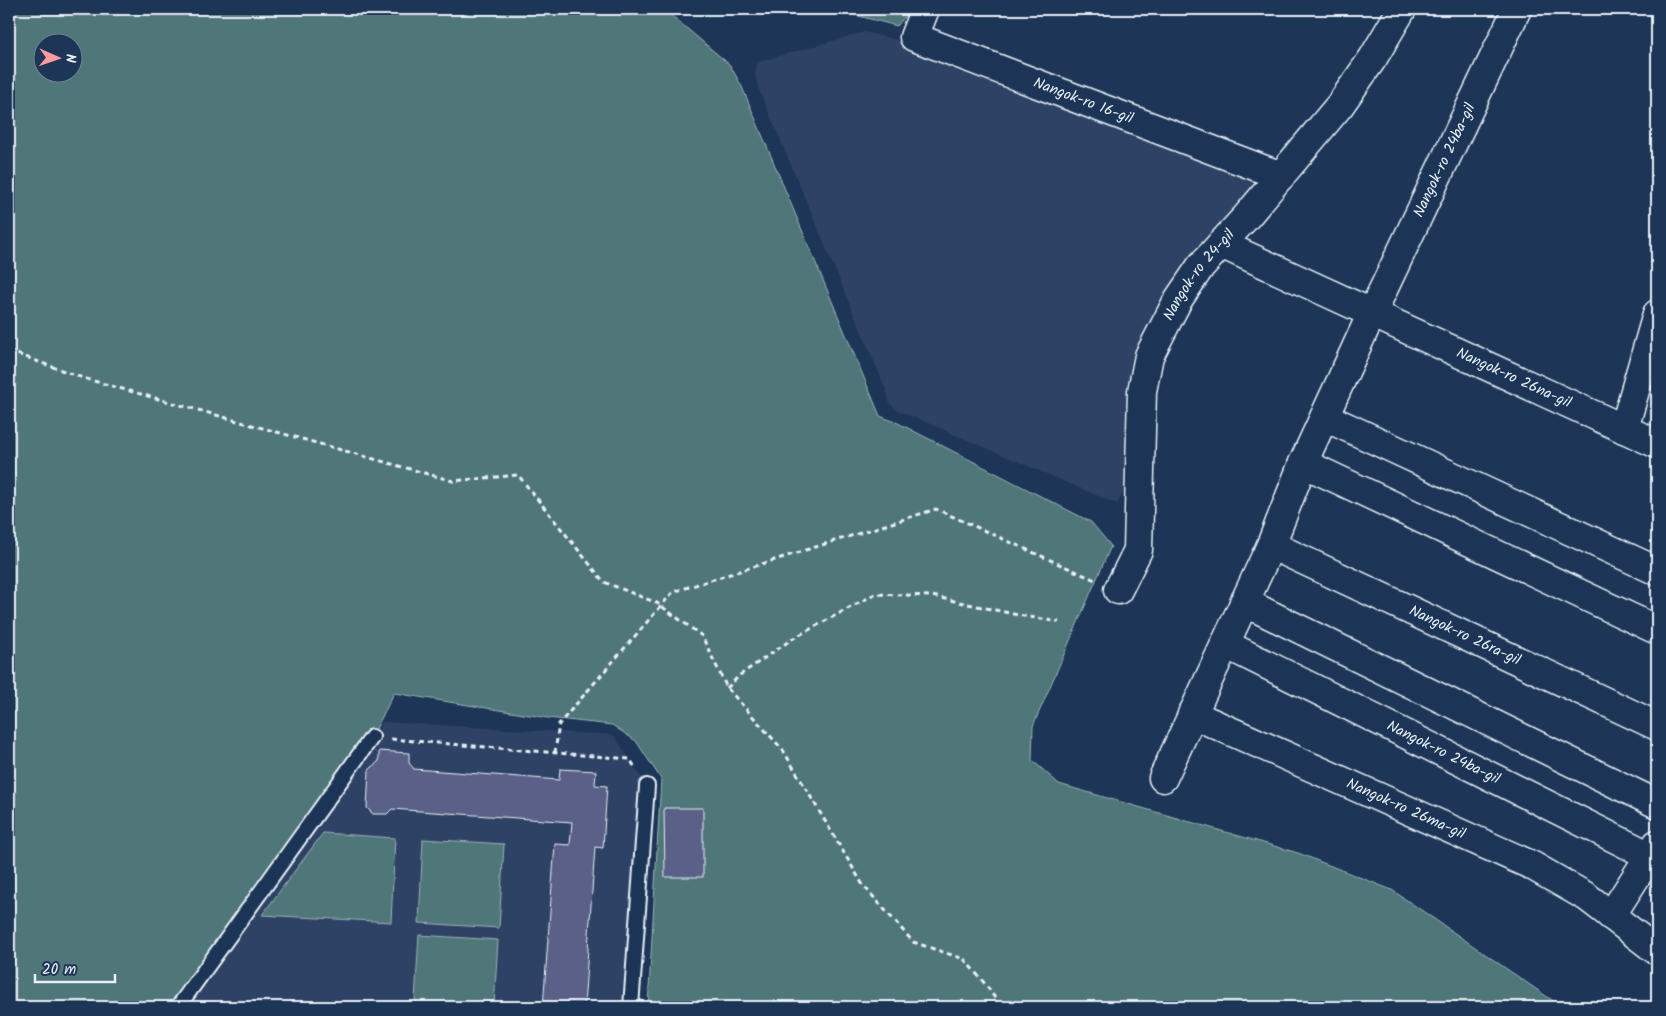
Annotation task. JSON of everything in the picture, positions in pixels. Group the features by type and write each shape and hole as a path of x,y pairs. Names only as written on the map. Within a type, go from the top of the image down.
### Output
{"street":[{"name":"Nangok-ro 16-gil","path":"925,9 914,37 1281,176"},
{"name":"Nangok-ro 24-gil","path":"1118,590 1138,550 1142,391 1149,356 1178,300 1201,266 1281,176 1340,105 1373,58 1402,9"},
{"name":"Nangok-ro 24ba-gil","path":"1163,778 1271,545 1303,463 1516,9"},
{"path":"1221,244 1372,313"},
{"name":"Nangok-ro 26na-gil","path":"1372,313 1657,444"},
{"path":"1624,429 1657,314"},
{"path":"1325,417 1657,571"},
{"path":"1303,463 1657,630"},
{"name":"Nangok-ro 26ra-gil","path":"1271,545 1657,726"},
{"path":"1244,602 1657,804"},
{"name":"Nangok-ro 24ba-gil","path":"1225,644 1654,850"},
{"name":"Nangok-ro 26ma-gil","path":"1192,714 1531,865 1587,897 1657,951"},
{"path":"1611,916 1654,850"}],"lane":[{"path":"178,1007 372,737"},
{"path":"631,1007 647,786"}],"path":[{"path":"9,350 83,378 453,481 518,474 604,582 660,606 702,636 727,688 783,750 863,885 913,942 964,959 1001,1007"},
{"path":"554,753 559,724 673,592 936,509 1118,590"},
{"path":"727,688 740,675 792,639 875,594 932,596 1059,622"},
{"path":"372,737 630,759 647,786"}],"shaded area":[{"path":"864,32 901,41 1242,171 1252,179 1257,194 1170,298 1131,479 1117,504 897,410 889,403 887,392 758,87 755,74 758,62"},
{"path":"383,722 614,735 647,786 631,1007 178,1007"}],"green space":[{"path":"9,9 664,9 730,65 742,87 880,416 898,423 1091,522 1111,546 1033,726 1032,760 1059,784 1298,853 1392,890 1562,1007 648,1007 661,779 636,741 612,725 548,718 394,693 372,737 178,1007 9,1007"},
{"path":"832,9 909,9 897,26"},
{"path":"323,833 395,838 391,922 262,915"},
{"path":"423,839 504,844 499,928 419,923"},
{"path":"419,935 498,940 494,1007 421,1007 415,1000"}],"building":[{"path":"379,751 409,753 409,763 414,769 559,780 560,769 596,771 595,785 607,786 603,848 595,847 584,1007 543,1007 555,844 570,845 572,822 392,809 387,814 373,814 367,808 369,770 379,761"},
{"path":"664,808 703,808 703,877 665,877"}]}
